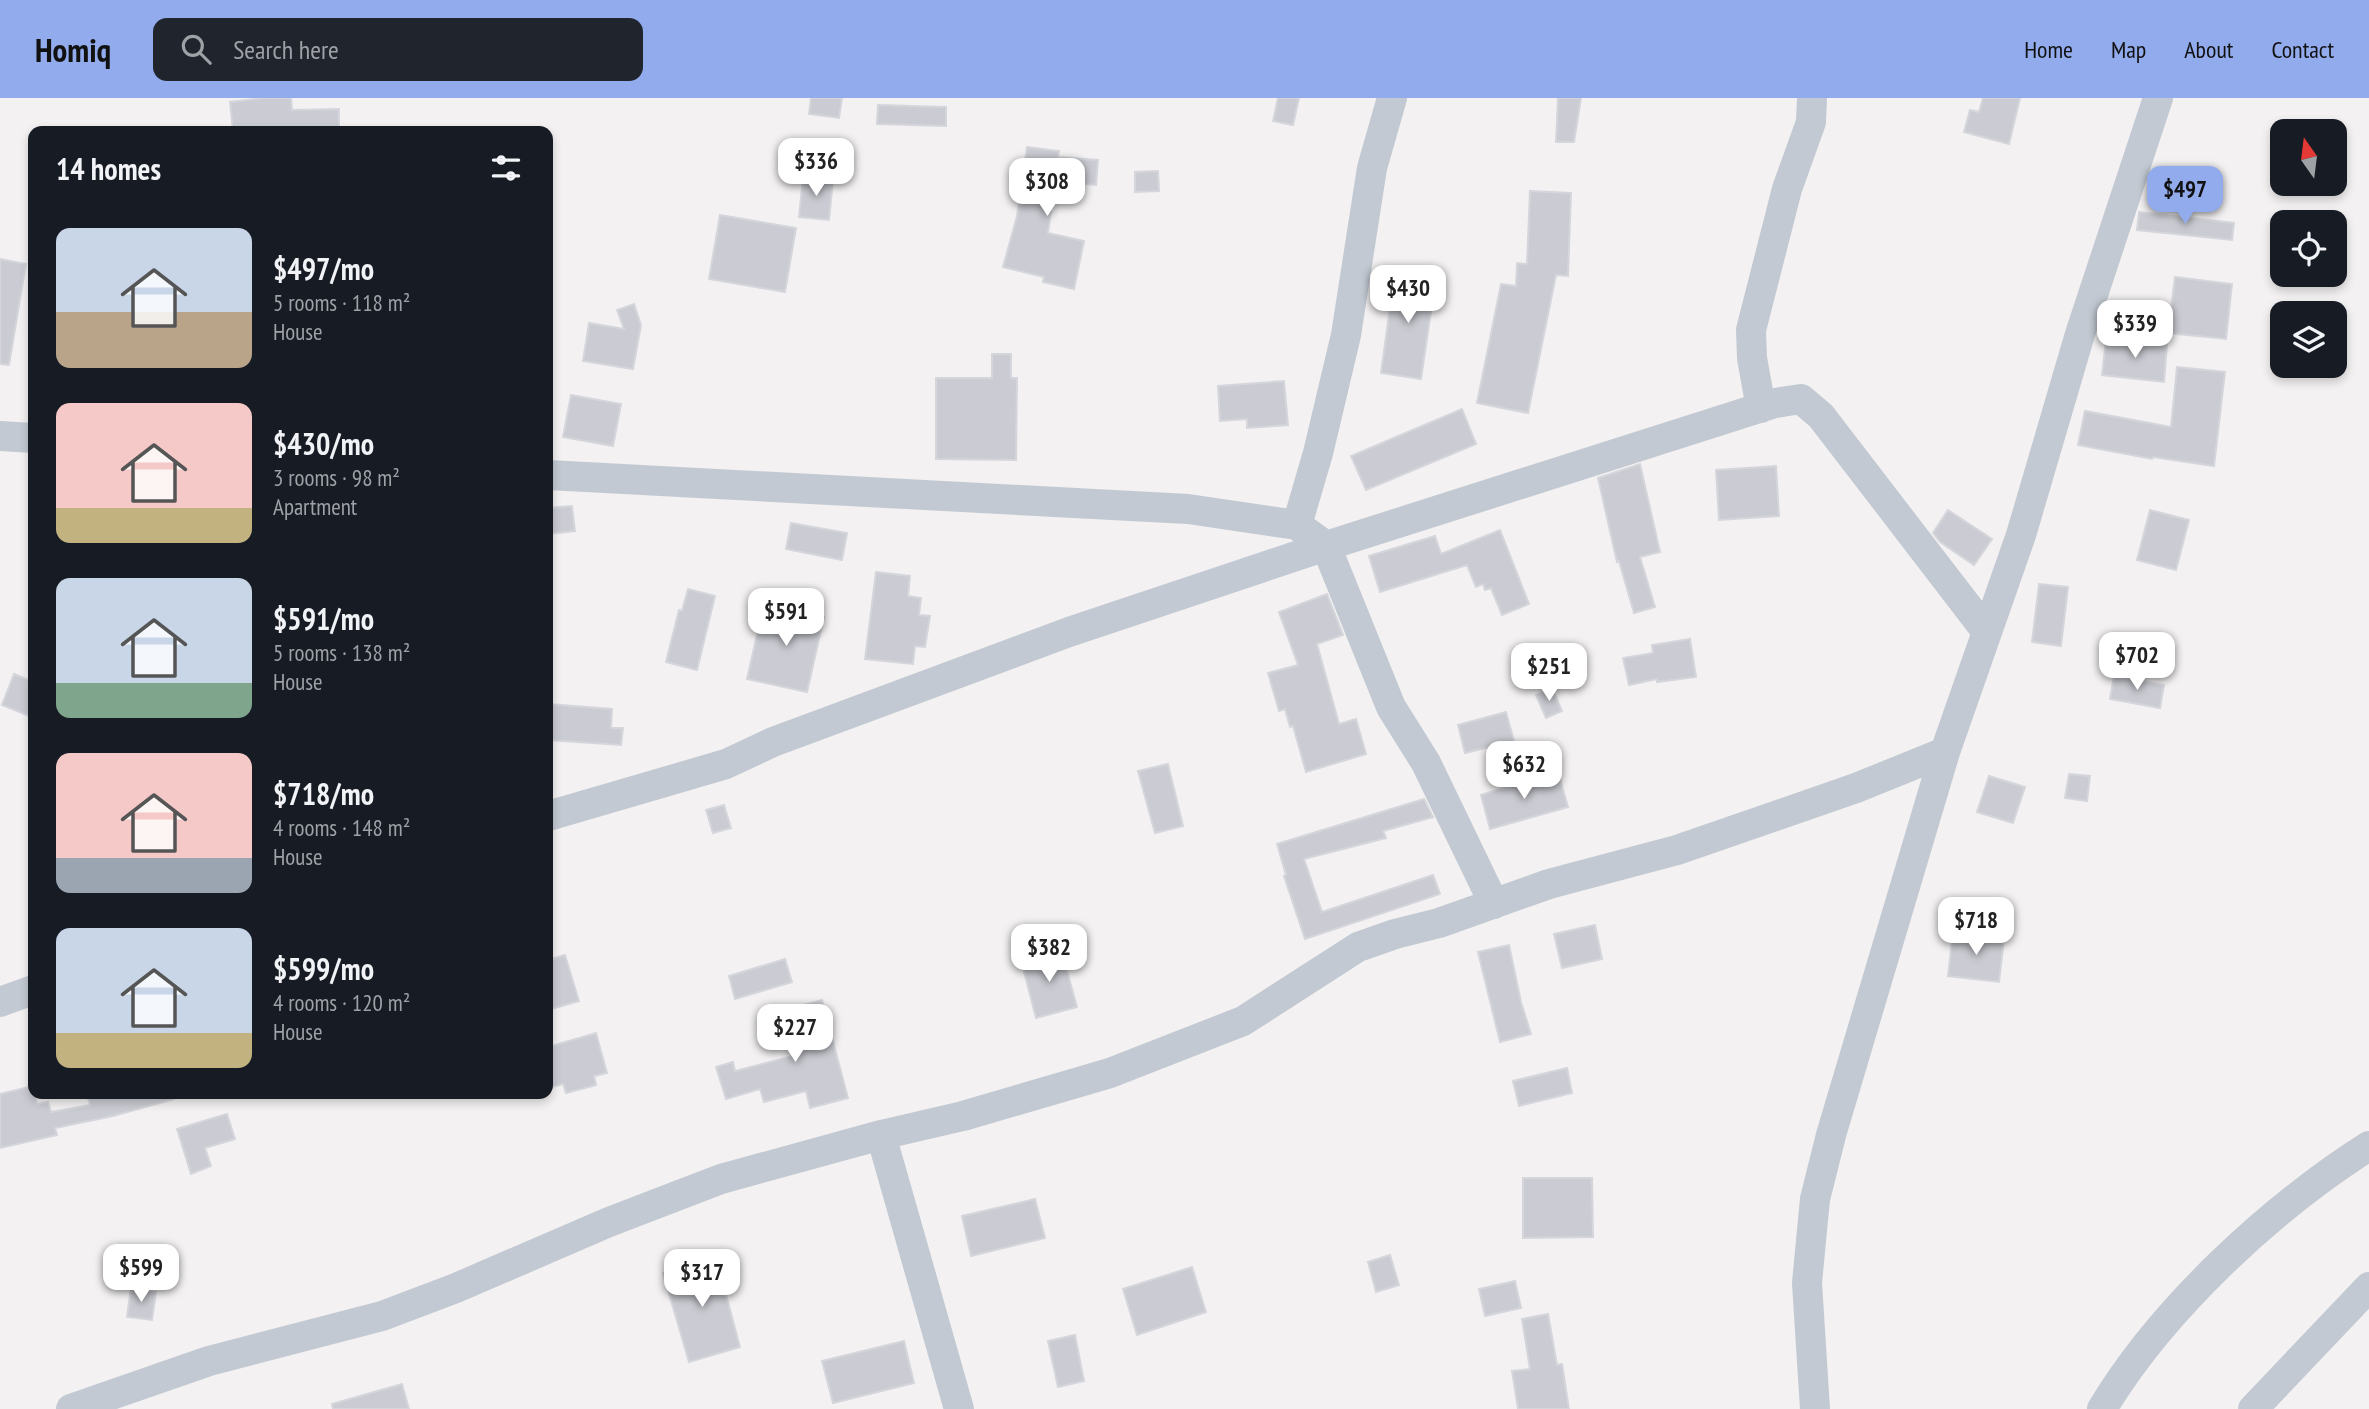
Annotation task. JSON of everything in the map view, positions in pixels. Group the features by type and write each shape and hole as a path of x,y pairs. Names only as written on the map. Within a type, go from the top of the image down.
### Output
{"street":[{"path":"1297,525 1318,453 1346,335 1372,168 1392,98"},
{"path":"1761,408 1752,358 1751,330 1787,189 1811,122 1812,98"},
{"path":"1815,1409 1807,1283 1815,1199 1831,1135 1945,752 2021,535 2080,334 2158,98"},
{"path":"553,815 726,764 773,742 1056,637 1326,546 1775,403 1801,400 1821,416 1987,632"},
{"path":"0,436 28,438"},
{"path":"553,475 1188,509 1297,525 1326,546 1391,707 1426,763 1494,904"},
{"path":"71,1409 209,1361 382,1316 456,1289 686,1191 721,1179 1041,1095 1170,1051 1243,1021 1358,947 1549,884 1677,850 1856,788 1945,752"},
{"path":"0,1002 28,992"},
{"path":"881,1135 959,1409"},
{"path":"2102,1409 2157,1333 2207,1279 2263,1225 2369,1146"},
{"path":"2252,1409 2369,1287"}],"building":[{"path":"291,98 292,110 339,109 339,126 232,126 230,102"},
{"path":"811,98 842,98 839,118 809,114"},
{"path":"1278,98 1299,98 1293,125 1273,121"},
{"path":"1558,98 1581,98 1574,142 1556,142"},
{"path":"1983,98 2020,98 2009,144 1964,132 1970,110 1979,112"},
{"path":"878,105 946,107 946,126 877,124"},
{"path":"1027,147 1059,151 1058,157 1098,160 1096,185 1055,182 1048,233 1084,241 1074,289 1043,282 1044,277 1003,267 1017,216"},
{"path":"1158,171 1159,191 1135,192 1135,172"},
{"path":"803,177 833,180 829,220 799,217"},
{"path":"1530,191 1571,193 1568,276 1556,275 1528,413 1477,403 1501,284 1516,286 1517,263 1527,264"},
{"path":"2139,212 2234,223 2232,240 2137,230"},
{"path":"720,215 796,228 785,292 709,279"},
{"path":"0,259 26,264 9,365 0,364"},
{"path":"1395,271 1436,277 1421,379 1381,373"},
{"path":"2175,277 2232,284 2226,339 2168,333"},
{"path":"634,304 641,325 633,369 583,361 589,323 624,329 617,310"},
{"path":"2106,339 2167,345 2164,382 2102,375"},
{"path":"992,354 1011,354 1011,378 1017,378 1016,460 936,459 936,378 992,378"},
{"path":"2177,367 2225,372 2214,466 2152,459 2078,445 2085,411 2171,427"},
{"path":"1284,381 1288,425 1247,428 1247,419 1220,421 1218,386"},
{"path":"571,395 621,404 613,446 563,437"},
{"path":"1462,409 1476,444 1366,490 1351,456"},
{"path":"1640,464 1660,552 1640,557 1655,607 1634,613 1619,561 1617,562 1598,478"},
{"path":"1776,466 1779,516 1719,520 1716,470"},
{"path":"572,506 575,531 553,533 553,508"},
{"path":"1948,510 1992,539 1974,565 1940,542 1933,533"},
{"path":"2150,510 2189,520 2176,570 2137,560"},
{"path":"791,523 847,533 842,560 786,549"},
{"path":"1500,530 1529,604 1502,615 1491,588 1485,590 1483,584 1476,587 1467,565 1380,592 1369,556 1435,536 1441,554"},
{"path":"876,572 910,576 908,596 921,598 919,615 930,616 925,647 915,646 913,664 865,659"},
{"path":"2039,584 2068,587 2061,646 2032,642"},
{"path":"688,589 715,596 697,670 666,662 679,610 682,611"},
{"path":"1327,594 1343,635 1317,644 1339,724 1356,719 1366,754 1306,772 1293,726 1290,727 1285,709 1279,711 1268,673 1298,665 1279,612"},
{"path":"764,604 824,617 807,692 747,679"},
{"path":"1690,639 1696,677 1657,682 1657,679 1629,685 1623,658 1653,653 1652,645"},
{"path":"14,674 28,680 28,716 2,705"},
{"path":"2114,676 2164,685 2160,708 2110,699"},
{"path":"1552,688 1562,711 1546,718 1536,695"},
{"path":"553,704 612,709 611,728 623,728 621,745 553,740"},
{"path":"1506,712 1514,741 1465,753 1458,725"},
{"path":"1168,764 1183,826 1155,833 1138,771"},
{"path":"1558,772 1568,807 1490,829 1481,795"},
{"path":"2069,774 2090,776 2087,801 2065,798"},
{"path":"1989,776 2025,787 2013,823 1977,812"},
{"path":"1424,799 1433,817 1383,831 1386,838 1304,859 1322,912 1433,875 1440,894 1305,939 1284,876 1286,875 1277,844"},
{"path":"724,805 731,828 713,833 706,810"},
{"path":"1595,925 1602,959 1562,968 1554,934"},
{"path":"1953,932 2004,939 1999,982 1948,976"},
{"path":"1509,945 1531,1034 1500,1042 1478,952"},
{"path":"1061,949 1077,1007 1036,1018 1021,960"},
{"path":"565,955 579,1001 553,1009 553,959"},
{"path":"785,959 792,982 735,999 729,976"},
{"path":"822,1000 848,1098 810,1108 806,1091 764,1102 760,1089 726,1099 716,1067 733,1062 735,1071 797,1055 785,1010"},
{"path":"596,1033 607,1073 594,1076 596,1085 566,1093 563,1084 553,1087 553,1046"},
{"path":"1567,1068 1572,1093 1519,1106 1513,1081"},
{"path":"28,1087 28,1099 36,1099 37,1104 48,1102 51,1112 90,1105 88,1099 174,1099 55,1128 57,1135 0,1148 0,1094"},
{"path":"227,1114 235,1139 205,1148 211,1166 191,1174 177,1129"},
{"path":"1523,1178 1592,1178 1593,1237 1523,1238"},
{"path":"1035,1199 1045,1238 971,1256 962,1216"},
{"path":"1390,1255 1399,1285 1376,1292 1368,1262"},
{"path":"716,1257 740,1347 689,1362 663,1273"},
{"path":"1192,1267 1206,1312 1137,1335 1123,1289"},
{"path":"1515,1281 1521,1308 1485,1316 1479,1289"},
{"path":"131,1288 156,1292 152,1320 127,1317"},
{"path":"1548,1314 1557,1365 1562,1364 1569,1409 1518,1409 1512,1371 1530,1369 1522,1319"},
{"path":"1075,1335 1084,1381 1058,1387 1048,1341"},
{"path":"904,1341 914,1383 833,1403 822,1361"},
{"path":"402,1384 409,1409 333,1409 332,1404"}]}
